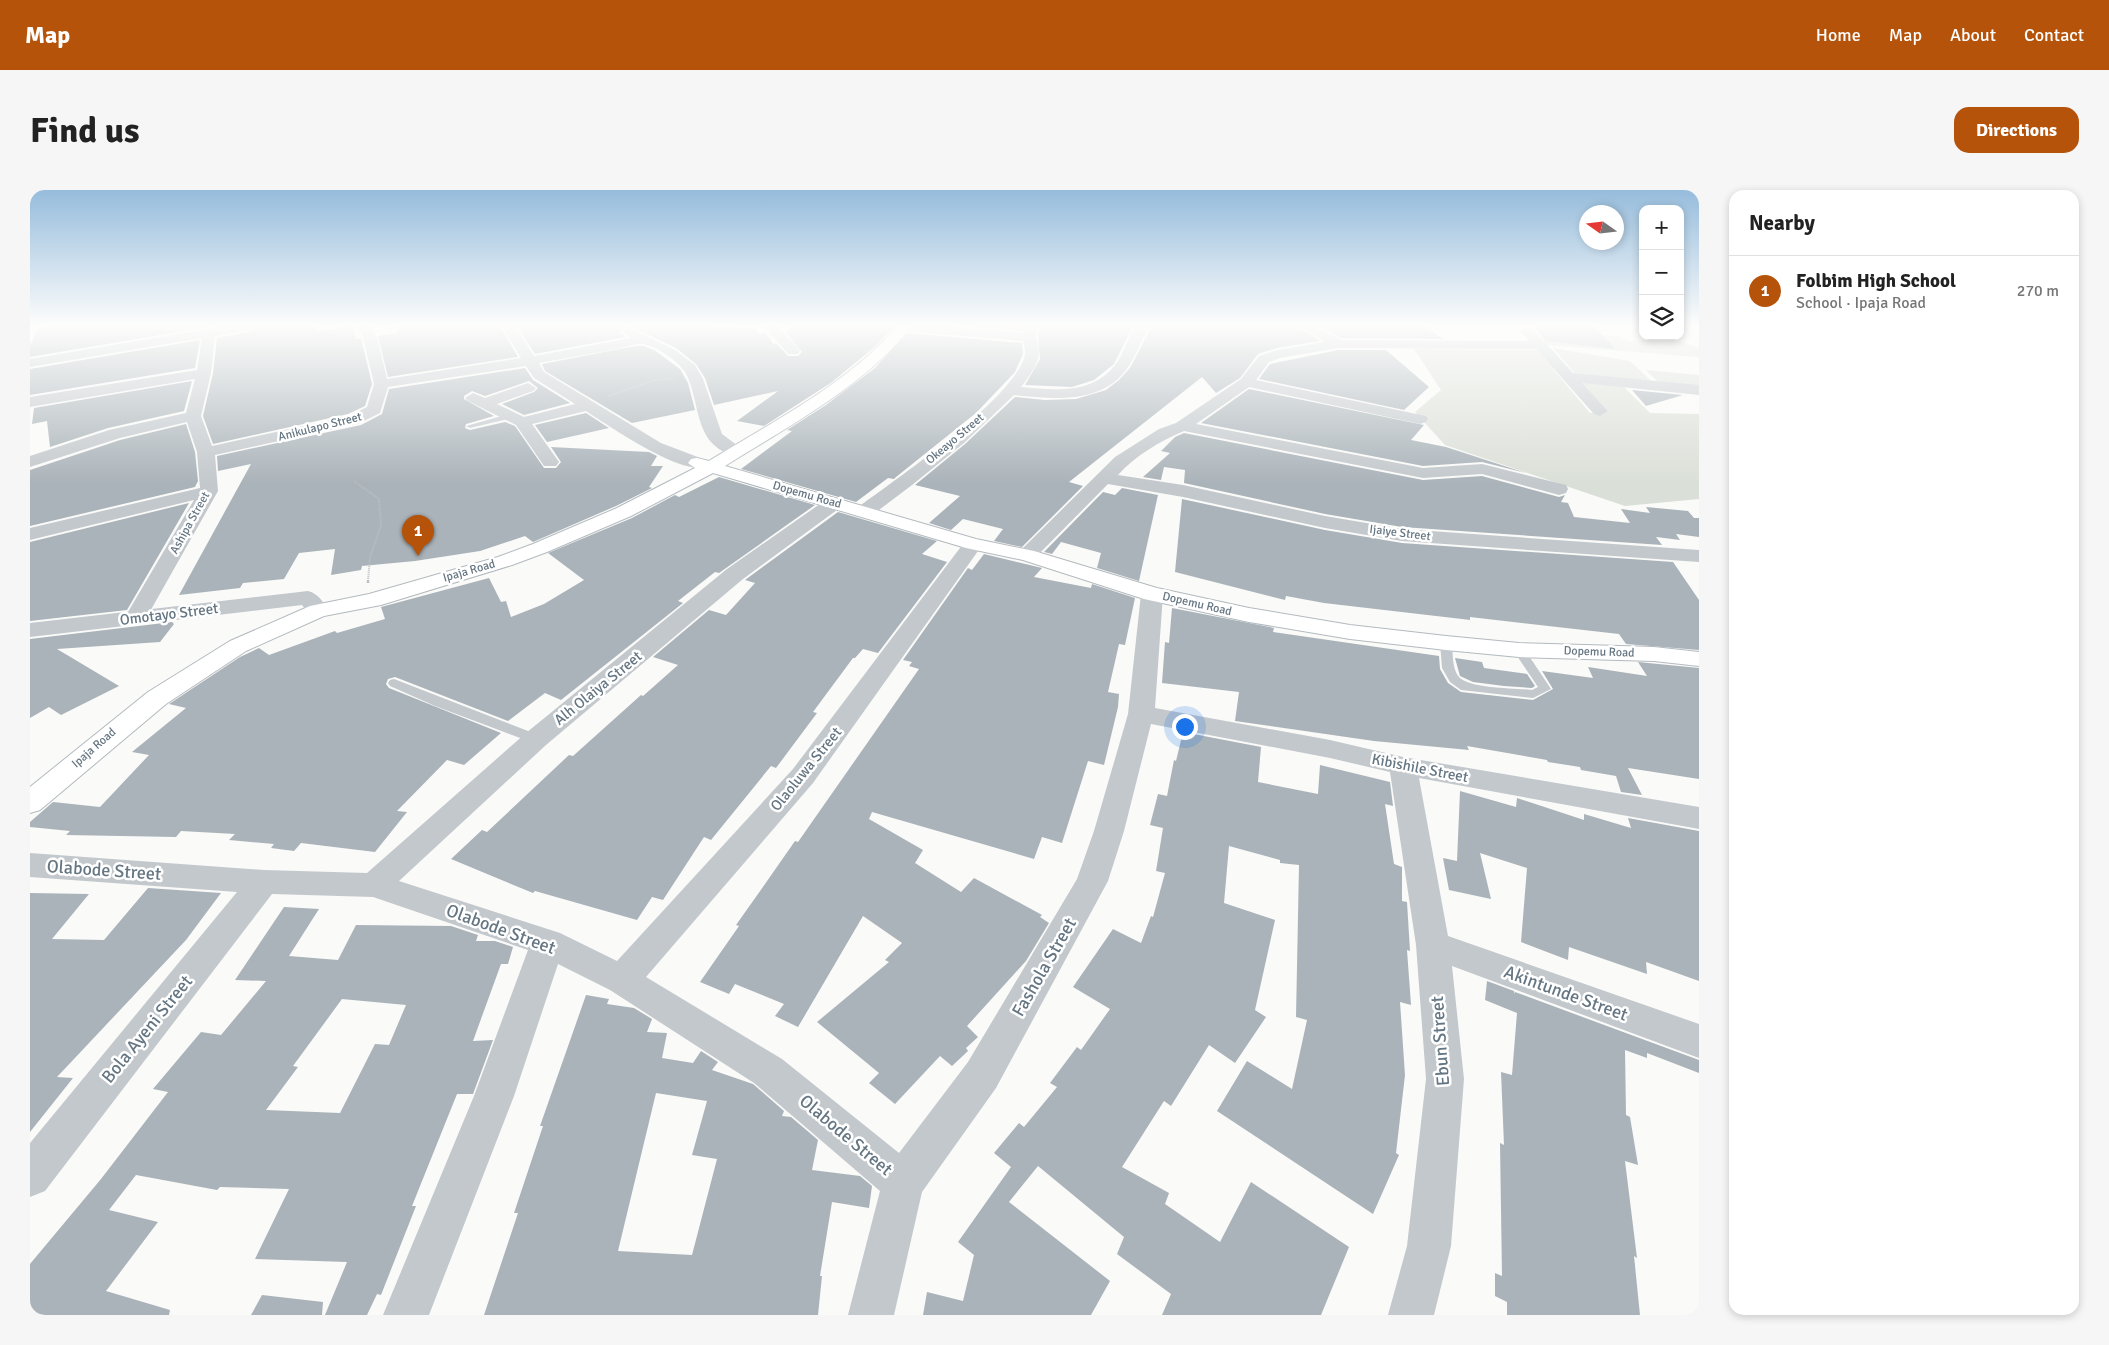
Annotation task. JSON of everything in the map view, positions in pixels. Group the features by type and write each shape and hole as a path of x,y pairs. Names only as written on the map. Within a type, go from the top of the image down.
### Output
{"main road":[{"name":"Ipaja Road","path":"730,449 834,378"},
{"name":"Ipaja Road","path":"30,803 127,720 178,682 313,604 373,600 540,548 624,512 839,387 850,378"},
{"name":"Ipaja Road","path":"30,781 108,716 163,677 226,640 313,604 468,562 531,540 704,465"},
{"name":"Dopemu Road","path":"704,465 973,544 1027,555 1152,594 1249,615 1350,632 1519,650 1654,654 1699,659"}],"street":[{"path":"30,402 171,378"},
{"path":"30,462 116,434 193,416 203,378"},
{"name":"Anikulapo Street","path":"206,452 354,420 374,410 381,384 380,378"},
{"path":"381,384 425,378"},
{"path":"544,378 655,447 704,465"},
{"name":"Okeayo Street","path":"864,512 972,427 1011,390 1020,378"},
{"path":"1011,390 1062,396 1098,385 1109,378"},
{"path":"1027,555 1121,461 1165,433 1182,426 1249,378"},
{"path":"1570,378 1600,411"},
{"path":"1584,378 1699,390"},
{"path":"695,379 708,424 730,449"},
{"path":"1246,382 1420,419"},
{"path":"528,388 479,401 516,419 550,462"},
{"path":"516,419 585,405"},
{"name":"Ashipa Street","path":"136,617 209,491 206,452 193,416"},
{"path":"1182,426 1423,473 1482,469 1559,489"},
{"name":"Ijaiye Street","path":"1106,478 1183,491 1325,522 1402,535 1696,559"},
{"path":"30,534 209,491"},
{"name":"Alh Olaiya Street","path":"374,885 536,739 736,574 834,504"},
{"name":"Olaoluwa Street","path":"622,980 803,776 973,544"},
{"name":"Fashola Street","path":"871,1315 903,1183 982,1075 1092,881 1109,831 1141,714 1152,594"},
{"name":"Omotayo Street","path":"30,630 136,617 313,604"},
{"name":"Kibishile Street","path":"1141,714 1330,749 1403,766 1699,818"},
{"name":"Ebun Street","path":"1403,766 1433,945 1445,1079 1429,1246 1411,1315"},
{"name":"Olabode Street","path":"30,865 264,882 374,885 548,943 622,980 768,1071 903,1183"},
{"name":"Bola Ayeni Street","path":"30,1176 264,882"},
{"path":"406,1315 494,1096 548,943"},
{"name":"Akintunde Street","path":"1433,945 1699,1041"}],"lane":[{"path":"470,426 516,419"},
{"path":"1446,642 1448,668 1454,679 1465,687 1533,694 1545,689 1519,650"},
{"path":"394,683 440,703 536,739"}],"path":[{"path":"585,405 655,380 695,379"},
{"path":"354,481 380,499 381,525 370,557 367,589"}],"shaded area":[{"path":"1433,378 1561,378 1590,413 1608,411 1579,380 1621,384 1650,413 1699,414 1699,499 1625,506 1445,445 1415,412 1441,390"},
{"path":"1614,378 1648,378 1652,382"},
{"path":"1654,378 1699,378 1699,388 1660,384"}],"building":[{"path":"30,378 131,378 30,395"},
{"path":"212,378 371,378 372,384 365,406 348,414 213,444 203,416"},
{"path":"457,378 532,378 570,403 524,415 502,404 534,392 538,388 529,381 485,396 472,391 464,396 464,399 494,416 466,424 465,428 470,430 505,422 515,426 544,468 556,468 561,462 551,447 649,452 657,456 651,466 663,466 649,487 652,488 616,506 533,542 525,536 480,551 415,561 362,566 361,570 331,575 335,549 299,553 284,579 243,583 240,588 179,595 251,464 218,471 217,456 361,425 382,414 389,389"},
{"path":"558,378 685,378 695,410 632,423"},
{"path":"705,378 836,378 764,426 737,421 778,391 714,405"},
{"path":"861,378 1009,378 976,413 894,479 888,478 856,502 741,469 792,431 787,430 826,405"},
{"path":"1029,378 1096,378 1072,387 1025,385"},
{"path":"1200,378 1069,482 1083,486 1022,547 994,541 1003,529 963,519 951,530 929,523 960,496 915,485 965,444 1015,397 1045,400 1076,399 1106,390 1119,380"},
{"path":"1203,378 1239,378 1216,393"},
{"path":"1419,378 1429,387 1404,410 1259,379"},
{"path":"192,381 184,411 108,428 50,447 47,421 32,424 34,408"},
{"path":"1249,389 1424,425 1411,440 1446,447 1526,473 1482,462 1423,466 1201,423"},
{"path":"1632,390 1683,395 1646,406"},
{"path":"586,413 609,428 547,442 535,425"},
{"path":"186,424 195,452 198,481 195,487 30,526 30,470 120,440"},
{"path":"1184,433 1423,480 1482,476 1559,497 1565,495 1561,502 1568,503 1574,517 1630,523 1621,509 1650,513 1646,507 1688,511 1694,518 1699,518 1699,537 1676,534 1680,540 1656,537 1662,545 1402,527 1325,514 1184,483 1185,470 1164,467 1161,480 1143,477 1170,453 1161,451 1175,437"},
{"path":"719,477 815,505 719,573 715,572 678,601 683,603 561,700 545,693 508,721 395,677 388,679 386,684 389,688 501,733 464,765 447,760 397,811 407,812 375,852 301,843 294,851 271,848 274,844 229,840 235,834 181,831 176,837 66,835 70,831 30,827 30,822 53,802 100,807 149,755 132,752 186,708 169,704 240,657 259,648 269,655 335,631 337,633 385,619 381,607 489,578 501,602 506,601 511,617 544,604 584,580 548,553 632,518 675,495 679,497"},
{"path":"1122,488 1158,495 1139,581 1097,568 1101,553 1061,542 1052,554 1044,552 1103,492 1115,495"},
{"path":"1182,499 1325,530 1402,543 1673,562 1699,600 1699,650 1626,644 1619,634 1470,617 1470,620 1324,603 1286,596 1285,600 1175,572"},
{"path":"189,503 127,610 30,621 30,542"},
{"path":"838,512 937,541 922,554 947,562 878,653 863,649 853,658 813,712 817,713 776,768 771,766 711,840 704,837 663,900 652,897 637,920 535,891 533,893 451,859 482,830 487,832 569,755 573,756 641,695 643,696 678,665 653,657 709,610 726,615 755,583 745,580"},
{"path":"984,554 1042,568 1034,577 1091,588 1092,584 1135,598 1125,645 1119,644 1108,692 1119,694 1118,707 1104,765 1088,761 1062,843 1042,837 1034,859 872,812 869,819 923,850 915,863 961,892 974,878 1042,915 1040,917 1049,923 1026,961 967,1026 978,1037 966,1048 968,1051 952,1066 940,1056 895,1104 869,1083 879,1073 817,1022 889,962 885,960 902,943 863,916 798,1027 775,1016 784,1004 735,984 729,994 700,982 739,926 736,925 795,841 798,842 919,669 909,666 912,662 903,660 968,568 972,570"},
{"path":"1172,608 1274,628 1273,632 1439,656 1440,669 1448,683 1461,692 1533,700 1553,689 1542,671 1593,678 1588,667 1647,676 1638,662 1699,668 1699,779 1628,768 1642,795 1621,792 1616,776 1581,770 1580,767 1548,762 1547,760 1467,746 1469,750 1374,741 1235,721 1239,692 1162,683 1165,642 1169,643"},
{"path":"172,622 174,624 160,642 57,649 119,686 61,715 49,707 30,718 30,639"},
{"path":"1455,658 1482,662 1484,668 1527,674 1535,686 1532,688 1473,682 1460,676"},
{"path":"1183,732 1261,747 1258,782 1318,794 1320,765 1390,782 1393,806 1385,804 1394,864 1402,867 1402,901 1407,902 1410,951 1407,950 1411,1005 1400,1002 1405,1075 1396,1153 1399,1155 1373,1214 1217,1111 1247,1061 1292,1089 1307,1020 1296,1017 1299,865 1280,863 1280,860 1229,846 1224,903 1275,920 1255,1010 1266,1017 1235,1063 1209,1045 1171,1106 1164,1101 1122,1167 1169,1193 1165,1204 1220,1242 1251,1182 1349,1247 1321,1315 1162,1315 1171,1294 1117,1254 1124,1237 1038,1166 1009,1202 1110,1281 1091,1315 923,1315 927,1292 963,1301 974,1255 958,1242 1011,1167 994,1153 1019,1123 1024,1127 1057,1087 1050,1083 1077,1047 1081,1050 1110,1009 1073,987 1113,929 1141,943 1151,916 1153,917 1165,873 1156,871 1163,828 1150,825 1158,794 1167,796 1174,760 1176,761"},
{"path":"1460,791 1516,807 1517,798 1584,820 1584,814 1631,828 1628,818 1699,831 1699,981 1646,962 1647,974 1569,947 1568,960 1521,942 1527,868 1480,853 1491,899 1449,890 1443,858 1457,861"},
{"path":"148,888 221,893 186,940 57,1077 73,1078 30,1132 30,893 89,894 52,939 104,940"},
{"path":"284,907 319,909 289,956 338,960 356,925 451,926 478,935 476,941 495,941 513,947 508,964 501,964 473,1041 493,1040 473,1094 457,1094 412,1206 416,1206 381,1295 377,1294 367,1315 325,1315 347,1262 255,1259 289,1189 220,1187 217,1190 136,1175 109,1210 158,1222 106,1291 170,1310 169,1315 30,1315 30,1264 101,1179 168,1092 153,1089 201,1032 221,1035 266,981 235,980","holes":["342,999 406,1005 389,1045 375,1044 340,1113 266,1110 298,1067 293,1066"]},
{"path":"1487,981 1514,991 1515,994 1515,992 1699,1060 1699,1073 1647,1053 1647,1058 1625,1050 1626,1115 1630,1117 1638,1165 1625,1161 1637,1258 1634,1256 1640,1315 1507,1315 1507,1302 1495,1296 1495,1273 1502,1276 1500,1143 1504,1145 1501,1072 1512,1075 1517,1013 1485,1000"},
{"path":"586,995 609,999 607,1004 634,1008 652,1019 647,1032 667,1033 662,1058 693,1063 701,1051 718,1062 712,1070 753,1084 784,1111 782,1116 791,1117 818,1140 812,1170 860,1176 872,1186 869,1208 832,1202 820,1276 822,1276 818,1315 484,1315 518,1213 514,1213 543,1126 540,1126","holes":["656,1093 707,1101 692,1155 717,1159 692,1255 618,1251"]},
{"path":"262,1295 323,1302 322,1315 251,1315"}],"place":[{"name":"Folbim High School","path":"418,556"}]}
